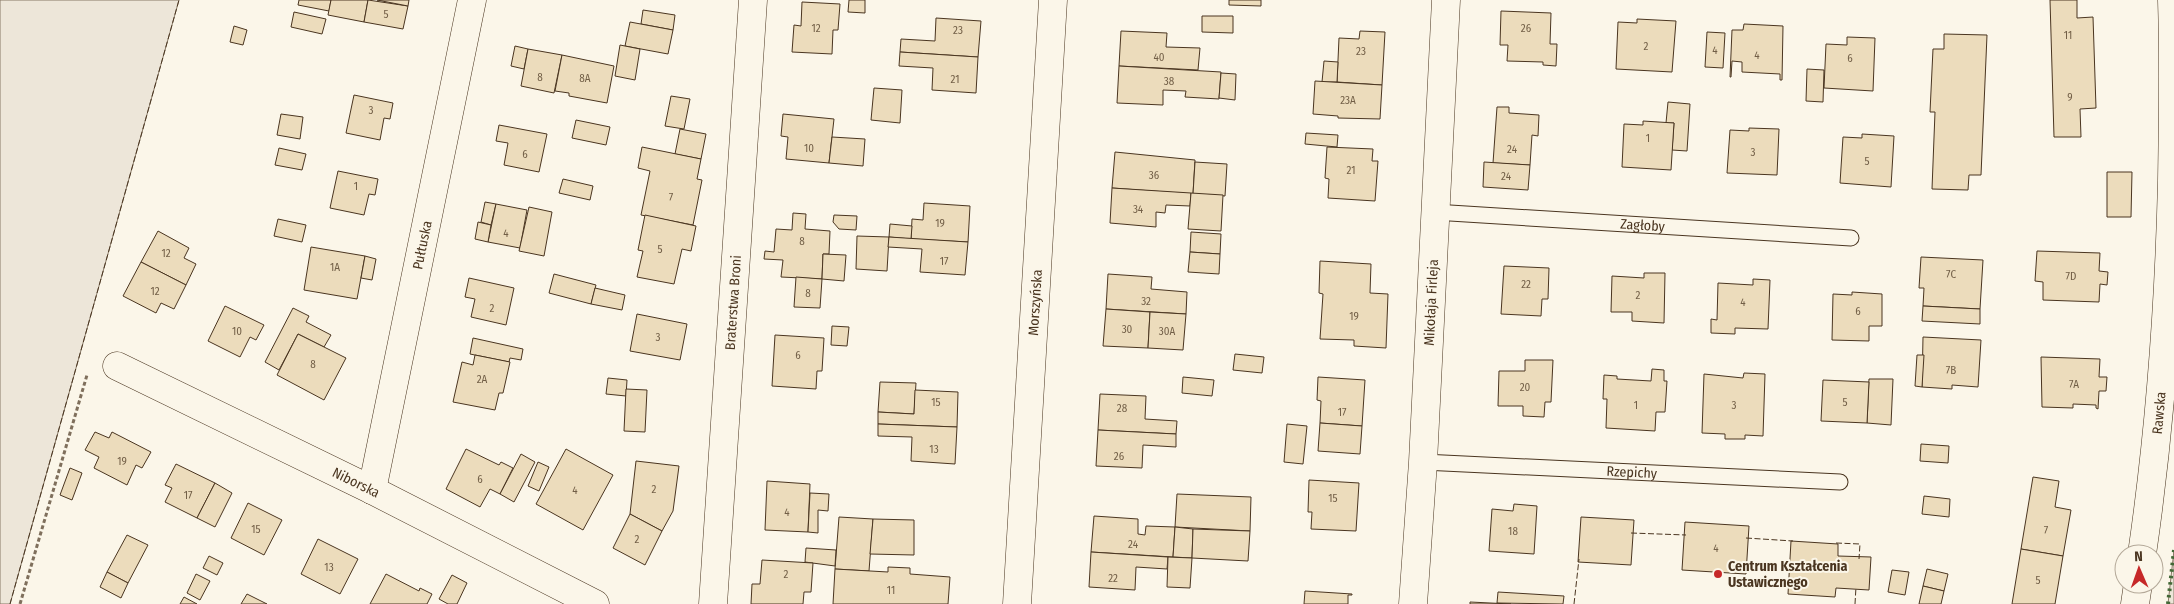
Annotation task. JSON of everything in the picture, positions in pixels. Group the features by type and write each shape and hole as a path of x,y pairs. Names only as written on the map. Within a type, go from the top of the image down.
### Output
{"street":[{"name":"Pułtuska","path":"372,490 472,0"},
{"name":"Braterstwa Broni","path":"713,604 752,0"},
{"name":"Morszyńska","path":"1017,604 1053,0"},
{"name":"Mikołaja Firleja","path":"1413,604 1423,462 1446,0"},
{"name":"Rawska","path":"2143,544 2155,462 2169,277 2173,126 2172,0"},
{"name":"Niborska","path":"117,366 372,490 595,604"}],"lane":[{"name":"Zagłoby","path":"1434,212 1851,238"},
{"name":"Rzepichy","path":"1423,462 1840,482"}],"path":[{"path":"20,604 86,376 117,366"}],"shaded area":[{"path":"0,0 179,0 10,604 0,604"},
{"path":"2174,550 2174,604 2168,604"}],"building":[{"path":"299,0 331,0 329,11 298,5"},
{"path":"331,0 368,0 364,22 328,15"},
{"path":"368,0 408,6 403,29 364,22"},
{"path":"377,0 409,0 408,6"},
{"path":"849,0 865,0 865,13 848,12"},
{"path":"1229,0 1261,0 1261,6 1229,5"},
{"path":"2050,0 2077,0 2077,18 2093,17 2096,108 2080,109 2081,137 2054,137"},
{"path":"802,2 840,4 838,30 833,30 832,54 792,52 794,25 801,26"},
{"path":"643,10 675,15 673,30 641,24"},
{"path":"1501,11 1551,13 1550,44 1557,44 1556,66 1543,65 1543,62 1507,61 1508,45 1500,45"},
{"path":"294,12 326,19 322,34 291,27"},
{"path":"1202,16 1233,16 1233,33 1202,32"},
{"path":"936,18 981,21 978,57 900,52 901,39 935,41"},
{"path":"1637,19 1676,21 1672,72 1616,69 1618,22 1637,23"},
{"path":"630,22 673,30 668,54 625,46"},
{"path":"1744,24 1783,26 1782,80 1780,80 1780,74 1742,72 1742,62 1732,61 1730,77 1732,30 1743,30"},
{"path":"234,26 247,30 243,45 230,42"},
{"path":"1121,31 1167,33 1166,47 1200,48 1198,70 1119,66"},
{"path":"1360,31 1385,32 1382,85 1337,82 1339,38 1359,39"},
{"path":"1707,32 1725,33 1723,68 1705,67"},
{"path":"1944,34 1987,35 1981,175 1969,175 1968,190 1932,189 1935,112 1930,112 1933,49 1944,49"},
{"path":"1847,37 1875,38 1873,91 1824,88 1826,44 1847,45"},
{"path":"620,45 640,49 635,80 615,76"},
{"path":"515,46 528,49 524,69 511,66"},
{"path":"528,49 562,55 554,93 521,86"},
{"path":"900,52 978,57 976,93 932,90 933,68 899,66"},
{"path":"562,55 614,66 607,103 569,96 569,93 555,91"},
{"path":"1324,61 1338,62 1337,82 1322,82"},
{"path":"1119,66 1221,72 1219,99 1185,97 1186,91 1163,90 1163,105 1117,103"},
{"path":"1807,69 1824,70 1823,102 1806,101"},
{"path":"1221,73 1236,74 1235,100 1219,98"},
{"path":"1315,81 1382,85 1380,119 1338,118 1338,116 1313,114"},
{"path":"874,88 902,90 900,123 871,120"},
{"path":"354,95 393,103 390,119 384,118 380,140 346,133"},
{"path":"671,96 690,99 684,129 665,126"},
{"path":"1668,102 1690,104 1687,151 1672,150 1674,123 1666,123"},
{"path":"1497,107 1509,107 1509,113 1539,115 1538,136 1532,135 1530,165 1493,163"},
{"path":"281,114 303,117 300,139 277,135"},
{"path":"783,114 834,119 829,163 786,159 788,137 781,136"},
{"path":"576,120 610,127 606,145 572,138"},
{"path":"1643,121 1674,123 1671,170 1622,167 1624,124 1643,125"},
{"path":"499,125 547,134 539,172 504,165 508,143 496,141"},
{"path":"1749,128 1779,129 1777,175 1727,173 1730,130 1749,131"},
{"path":"680,129 706,134 701,159 675,154"},
{"path":"1306,133 1338,135 1337,147 1305,144"},
{"path":"1862,134 1894,136 1891,187 1840,183 1843,137 1862,138"},
{"path":"832,137 865,139 863,166 829,163"},
{"path":"642,147 701,159 697,179 702,180 693,225 641,215 650,171 638,168"},
{"path":"1327,147 1373,149 1372,161 1378,161 1375,201 1328,198 1329,179 1325,178"},
{"path":"279,148 306,154 302,170 275,165"},
{"path":"1115,152 1195,160 1193,194 1112,188"},
{"path":"1195,162 1227,164 1225,196 1193,194"},
{"path":"1484,162 1530,165 1528,190 1483,187"},
{"path":"338,171 378,179 375,195 369,194 364,215 330,208"},
{"path":"2107,172 2132,172 2131,217 2107,217"},
{"path":"563,179 593,186 590,200 559,193"},
{"path":"1112,188 1191,193 1190,206 1166,205 1165,213 1156,212 1156,227 1110,223"},
{"path":"1191,193 1223,195 1221,231 1188,229"},
{"path":"485,202 496,204 491,225 481,222"},
{"path":"924,203 970,206 968,242 911,239 912,219 923,220"},
{"path":"496,204 527,210 520,248 488,242"},
{"path":"529,207 552,212 544,256 519,251"},
{"path":"793,213 806,214 805,229 830,231 829,254 823,254 822,279 781,277 783,260 764,259 765,251 774,252 776,229 792,230"},
{"path":"645,215 696,226 691,251 682,249 674,284 637,277 643,251 638,250"},
{"path":"834,215 857,216 856,230 839,229 833,222"},
{"path":"278,219 306,225 302,242 274,236"},
{"path":"478,222 491,225 488,242 475,239"},
{"path":"890,224 912,226 911,239 889,237"},
{"path":"158,231 189,248 184,258 196,264 186,285 141,262"},
{"path":"1191,232 1221,234 1220,254 1190,252"},
{"path":"857,236 889,237 887,271 856,269"},
{"path":"889,237 968,242 965,275 920,272 922,249 888,247"},
{"path":"311,247 365,256 357,299 304,290"},
{"path":"2037,251 2100,253 2099,271 2108,272 2107,285 2100,284 2099,302 2043,300 2043,282 2035,281"},
{"path":"1190,252 1220,254 1219,274 1188,272"},
{"path":"823,254 846,255 844,281 822,279"},
{"path":"365,256 376,259 372,280 361,278"},
{"path":"1921,257 1983,260 1980,309 1923,306 1924,288 1919,288"},
{"path":"1320,261 1371,264 1370,293 1388,294 1386,348 1354,346 1354,340 1320,339 1323,294 1319,293"},
{"path":"141,262 186,285 174,309 161,303 156,313 123,296"},
{"path":"1504,266 1549,268 1548,299 1542,299 1541,316 1501,314"},
{"path":"1644,273 1665,273 1664,323 1632,321 1632,312 1611,312 1612,276 1644,278"},
{"path":"554,274 596,285 591,304 549,293"},
{"path":"1108,274 1152,277 1151,289 1187,292 1186,314 1106,309"},
{"path":"796,277 822,279 820,308 794,307"},
{"path":"469,278 514,288 506,325 471,317 475,299 465,297"},
{"path":"1753,279 1770,280 1768,329 1735,328 1735,334 1711,333 1711,319 1717,320 1718,283 1753,285"},
{"path":"595,288 625,295 622,310 591,304"},
{"path":"1852,292 1882,294 1882,326 1869,326 1869,341 1832,340 1833,294 1852,295"},
{"path":"225,306 264,325 256,340 250,337 240,357 208,341"},
{"path":"1923,306 1980,309 1980,324 1922,321"},
{"path":"293,308 309,316 306,322 331,335 324,347 298,334 279,370 265,362"},
{"path":"1106,309 1150,312 1148,348 1103,346"},
{"path":"1150,312 1186,314 1183,350 1148,348"},
{"path":"637,314 687,324 680,360 630,351"},
{"path":"832,326 849,327 847,346 831,345"},
{"path":"298,334 346,358 324,400 277,375"},
{"path":"775,335 824,338 822,371 817,371 816,389 772,386"},
{"path":"1923,337 1981,340 1978,387 1952,385 1952,389 1922,387"},
{"path":"473,338 523,349 521,360 510,358 509,362 470,354"},
{"path":"1235,354 1264,357 1262,373 1233,370"},
{"path":"475,355 510,362 503,393 499,393 495,410 453,402 462,362 473,365"},
{"path":"1917,355 1924,355 1922,387 1915,386"},
{"path":"2041,357 2100,359 2099,377 2107,377 2106,391 2099,391 2098,409 2096,405 2073,404 2073,408 2042,407"},
{"path":"1525,360 1553,360 1551,402 1545,402 1544,417 1523,416 1523,406 1498,406 1499,371 1525,371"},
{"path":"1652,369 1664,370 1664,381 1667,381 1665,412 1656,412 1655,431 1606,428 1607,399 1603,399 1604,375 1617,376 1617,379 1651,381"},
{"path":"1744,373 1765,374 1763,436 1745,435 1745,439 1725,439 1725,434 1702,433 1704,374 1743,378"},
{"path":"1183,377 1214,380 1212,396 1182,393"},
{"path":"1318,377 1365,380 1362,426 1320,423 1321,401 1317,400"},
{"path":"608,378 627,380 626,396 606,394"},
{"path":"1869,379 1893,379 1891,425 1867,423"},
{"path":"1823,380 1869,382 1867,423 1821,421"},
{"path":"880,382 916,383 914,414 878,412"},
{"path":"626,389 647,390 645,432 624,431"},
{"path":"915,390 958,392 957,427 878,424 878,412 914,414"},
{"path":"1100,394 1146,396 1145,419 1177,421 1176,434 1098,430"},
{"path":"1320,423 1362,426 1360,454 1318,451"},
{"path":"878,424 957,427 955,464 911,461 912,437 878,436"},
{"path":"1287,424 1307,426 1303,464 1284,462"},
{"path":"1098,430 1176,434 1176,447 1143,445 1142,468 1096,466"},
{"path":"95,432 109,438 112,432 151,452 142,468 136,465 127,485 94,468 99,457 85,450"},
{"path":"1921,444 1949,446 1948,463 1920,461"},
{"path":"466,449 499,465 501,462 513,468 500,494 490,489 480,507 446,489"},
{"path":"566,449 613,475 583,530 536,504"},
{"path":"521,454 535,462 514,502 500,494"},
{"path":"636,461 679,466 673,511 662,531 630,514"},
{"path":"538,462 549,467 539,491 528,486"},
{"path":"176,464 215,483 197,518 165,502 172,488 165,485"},
{"path":"70,468 82,473 72,500 60,495"},
{"path":"2033,477 2059,481 2055,507 2071,510 2063,556 2021,549"},
{"path":"1309,480 1359,483 1356,531 1311,529 1312,512 1308,512"},
{"path":"767,481 810,484 808,532 765,530"},
{"path":"215,483 232,493 215,527 197,518"},
{"path":"810,493 829,494 828,511 818,510 818,533 808,532"},
{"path":"1177,494 1251,497 1250,531 1175,527"},
{"path":"1924,496 1950,499 1949,517 1922,514"},
{"path":"248,503 282,520 264,555 231,538"},
{"path":"1514,504 1537,506 1534,554 1489,551 1492,509 1513,511"},
{"path":"630,514 662,531 645,565 613,548"},
{"path":"1094,516 1138,519 1138,534 1145,535 1146,526 1175,527 1173,557 1091,552"},
{"path":"839,517 873,519 869,571 835,569"},
{"path":"1581,517 1634,520 1631,565 1578,562"},
{"path":"873,519 914,520 914,555 870,554"},
{"path":"1685,522 1749,526 1746,574 1682,570"},
{"path":"1175,527 1193,529 1192,558 1173,557"},
{"path":"1193,529 1250,531 1248,561 1192,558"},
{"path":"127,535 148,545 128,583 107,572"},
{"path":"318,539 358,559 340,594 301,574"},
{"path":"1791,541 1838,544 1838,556 1871,557 1869,590 1836,588 1835,597 1788,594"},
{"path":"806,548 836,550 835,566 805,562"},
{"path":"2021,549 2063,556 2055,604 2012,604"},
{"path":"1091,552 1168,557 1167,569 1136,567 1135,590 1089,587"},
{"path":"209,556 223,563 217,575 203,568"},
{"path":"1168,557 1192,558 1190,588 1167,587"},
{"path":"762,560 813,563 811,592 804,592 803,604 751,604 752,584 760,584"},
{"path":"888,567 910,568 910,574 950,577 948,604 833,604 835,569 888,572"},
{"path":"1927,569 1948,574 1944,591 1923,586"},
{"path":"1892,570 1909,572 1905,595 1888,592"},
{"path":"107,572 128,583 121,598 100,587"},
{"path":"196,574 210,581 200,600 187,593"},
{"path":"386,574 419,591 420,588 432,594 427,604 370,604"},
{"path":"452,575 467,583 457,604 448,604 439,599"},
{"path":"1923,586 1944,591 1941,604 1919,604"},
{"path":"1305,591 1352,595 1348,595 1348,604 1304,604"},
{"path":"1498,592 1564,596 1563,604 1497,603"},
{"path":"247,594 267,604 241,604"},
{"path":"184,597 197,604 180,604"},
{"path":"1470,602 1511,604 1470,604"}],"hedge":[{"path":"2168,604 2174,550"}],"fence":[{"path":"10,604 179,0"},
{"path":"1631,533 1686,535"},
{"path":"1746,538 1793,541"},
{"path":"1836,543 1860,544 1859,559"},
{"path":"1574,604 1579,559"},
{"path":"1855,604 1856,587"}],"place":[{"name":"Centrum Kształcenia Ustawicznego","path":"1718,574"}]}
